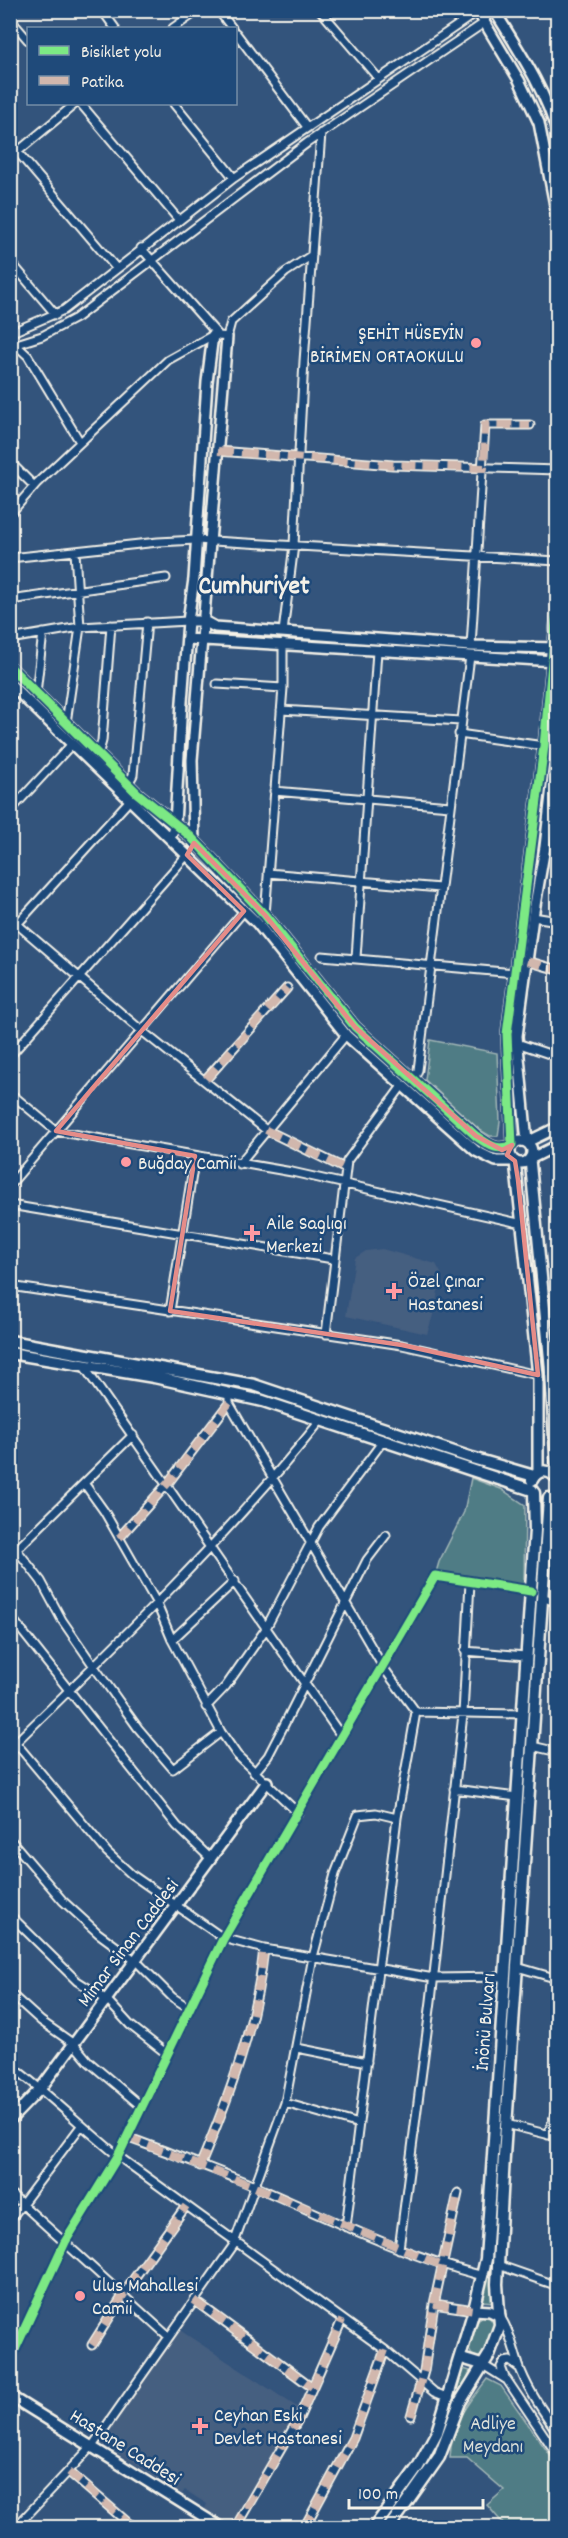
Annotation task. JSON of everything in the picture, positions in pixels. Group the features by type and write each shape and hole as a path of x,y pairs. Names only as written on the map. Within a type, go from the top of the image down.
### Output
{"main road":[{"path":"10,1341 254,1386 472,1458 536,1475 546,1471 557,1479"},
{"path":"10,1353 82,1364 321,1420 533,1491 541,1498 554,1495"},
{"name":"İnönü Bulvarı","path":"374,2528 426,2455 448,2398 474,2310 486,2259 535,1530 533,1491 536,1475"},
{"name":"İnönü Bulvarı","path":"389,2528 433,2468 460,2402 483,2366 498,2332 500,2316 498,2265 506,2124 542,1597 554,1495"}],"street":[{"path":"102,10 114,27"},
{"path":"174,27 199,10"},
{"path":"218,10 231,27"},
{"path":"320,10 378,78"},
{"path":"12,344 42,336 76,318 321,134 484,22 489,10"},
{"path":"494,10 537,82 550,108 558,135"},
{"path":"10,333 56,315 234,178 478,11 519,81 539,123 555,195 558,222"},
{"path":"10,19 27,39"},
{"path":"237,34 307,127"},
{"path":"10,158 74,105"},
{"path":"82,105 178,219"},
{"path":"175,105 234,178"},
{"path":"283,632 294,545 321,134"},
{"path":"10,142 116,268"},
{"path":"10,1056 187,855 194,843 192,760 218,452 220,336 141,248"},
{"path":"170,839 175,823 188,621 195,579 207,382 220,336 231,322 286,272 312,255"},
{"path":"10,261 56,315"},
{"path":"10,514 34,486 168,360 220,336"},
{"path":"12,344 28,356 80,442"},
{"path":"414,1080 418,1070 471,651 485,425 530,425"},
{"path":"218,452 484,468 558,470"},
{"path":"10,462 34,486"},
{"path":"10,558 196,540 558,561"},
{"path":"66,723 80,627 75,552"},
{"path":"10,600 166,578"},
{"path":"536,1475 538,1375 523,1224 515,1161 510,1152 512,1145 507,1034 555,661 558,601"},
{"path":"10,639 111,624 204,621 215,627 555,661"},
{"path":"128,783 133,775 147,622"},
{"path":"98,754 102,741 111,624"},
{"path":"36,693 43,633"},
{"path":"187,639 284,643 377,651 555,648"},
{"path":"265,915 283,688 284,643"},
{"path":"356,958 377,651"},
{"path":"10,667 128,783 164,817 175,823 265,915 355,1027 486,1143 497,1149 512,1145 517,1141 527,1142 558,1127"},
{"path":"217,684 283,688"},
{"path":"12,687 244,911 292,964 346,1035 476,1151 496,1161 521,1163 558,1145"},
{"path":"281,710 461,721"},
{"path":"459,734 544,746"},
{"path":"557,1479 554,1376 530,1159 532,1152 527,1142 517,1043 533,917 545,847 558,735"},
{"path":"10,811 72,744"},
{"path":"274,791 450,806"},
{"path":"10,932 129,801"},
{"path":"268,873 440,888"},
{"path":"10,1185 244,911"},
{"path":"533,917 558,921"},
{"path":"10,918 142,1031 266,1130 346,1169"},
{"path":"322,956 515,973"},
{"path":"527,961 558,970"},
{"path":"206,1080 287,988"},
{"path":"239,1164 346,1035"},
{"path":"517,1043 558,1057"},
{"path":"326,1334 333,1259 347,1161 402,1086"},
{"path":"10,1093 56,1131 343,1183 523,1224"},
{"path":"170,1311 195,1156"},
{"path":"10,1205 333,1259"},
{"path":"10,1286 402,1345 538,1375"},
{"path":"82,1364 168,1483 265,1629 342,1737"},
{"path":"119,1538 168,1483 229,1398 383,1667 416,1712 397,1818 346,2227"},
{"path":"321,1420 274,1479 211,1546 70,1689 12,1742 106,1852 131,1874 223,1938 264,1949 434,1978 504,1977"},
{"path":"10,1556 133,1435"},
{"path":"206,1707 226,1686 265,1629 310,1543 383,1441"},
{"path":"84,1483 104,1511 156,1602 172,1640 221,1732 237,1755 254,1773 267,1782 298,1813"},
{"path":"254,1773 268,1756 367,1560 386,1534"},
{"path":"16,1550 40,1581 62,1620 138,1728 173,1768 221,1732"},
{"path":"10,2360 65,2242 118,2156 223,1938 435,1576 531,1591"},
{"path":"172,1640 235,1581"},
{"path":"399,2249 434,1978 463,1714 470,1582"},
{"path":"542,1597 558,1603"},
{"path":"10,1616 177,1826 211,1859"},
{"path":"465,1651 526,1656"},
{"path":"416,1712 522,1714"},
{"path":"532,1746 558,1752"},
{"name":"Mimar Sinan Caddesi","path":"10,2120 41,2088 267,1782"},
{"path":"454,1789 517,1797"},
{"path":"15,2528 93,2445 235,2241 285,2103 313,1958 335,1874 358,1815 376,1813 397,1818"},
{"path":"10,1839 63,1901 98,1933 136,1961 172,1997 189,2008"},
{"path":"10,1915 77,1981 106,2000 130,2025 166,2054"},
{"path":"200,2166 238,2072 260,1983 264,1949"},
{"path":"517,1967 558,1979"},
{"path":"10,1993 41,2021 74,2044 89,2062 141,2106"},
{"path":"297,2048 367,2062"},
{"path":"10,2065 41,2088 81,2126 118,2156 385,2350 434,2392 448,2398"},
{"path":"285,2103 359,2124"},
{"path":"548,2135 558,2105"},
{"path":"506,2124 558,2137"},
{"path":"10,2220 81,2126"},
{"path":"127,2137 255,2187 399,2249 443,2266 483,2276"},
{"path":"10,2193 169,2337"},
{"path":"411,2416 458,2193"},
{"path":"92,2345 186,2206"},
{"path":"498,2265 558,2286"},
{"path":"194,2300 312,2387"},
{"path":"434,2304 490,2311 500,2316 512,2336 522,2374"},
{"path":"235,2528 283,2449 342,2320"},
{"path":"10,2341 17,2346"},
{"path":"304,2528 353,2438 385,2350"},
{"path":"460,2358 483,2366 507,2380"},
{"path":"558,2433 522,2374 513,2362 506,2361 501,2367 507,2380 558,2456"},
{"name":"Hastane Caddesi","path":"10,2396 93,2445 222,2528"},
{"path":"69,2472 134,2528"}],"highlighted area":[{"path":"194,843 265,915 355,1027 476,1136 502,1150 512,1145 507,1155 515,1161 518,1180 538,1375 402,1345 170,1311 195,1156 56,1131 244,911 187,855"}],"shaded area":[{"name":"Özel Çınar Hastanesi","path":"382,1249 436,1264 441,1273 435,1309 427,1334 346,1316 355,1258 366,1251"},
{"name":"Ceyhan Eski Devlet Hastanesi","path":"178,2329 297,2407 274,2459 230,2524 205,2509 207,2504 185,2490 182,2494 100,2442"}],"green space":[{"path":"430,1040 497,1053 500,1122 498,1136 490,1136 480,1130 425,1080"},
{"path":"471,1478 501,1489 525,1505 524,1585 502,1586 435,1576 439,1562 464,1512"},
{"path":"542,1508 544,1508 494,2302 482,2301 491,2262"},
{"path":"482,2316 490,2318 494,2324 487,2349 479,2358 472,2355 468,2348 474,2326"},
{"path":"461,2368 470,2371 438,2450 384,2527 380,2528 436,2448"},
{"name":"Adliye Meydanı","path":"487,2379 501,2386 557,2465 557,2527 506,2527 487,2505 504,2490 467,2458 450,2458 457,2425 467,2406"}],"marked path":[{"path":"218,451 393,465 484,468 485,425 530,425"},
{"path":"527,961 558,970"},
{"path":"206,1079 287,988"},
{"path":"266,1130 346,1169"},
{"path":"119,1538 168,1483 229,1403"},
{"path":"200,2166 222,2113 248,2032 264,1949"},
{"path":"127,2137 255,2187 443,2266"},
{"path":"411,2416 424,2371 434,2304 458,2193"},
{"path":"92,2345 133,2280 186,2206"},
{"path":"194,2300 312,2387"},
{"path":"434,2304 474,2310"},
{"path":"235,2528 299,2418 342,2320"},
{"path":"304,2528 353,2438 385,2350"},
{"path":"69,2472 134,2528"}],"cycle path":[{"path":"10,667 137,793 189,835 265,915 355,1027 476,1136 489,1145 502,1148 512,1145 507,1034 544,746 558,601"},
{"path":"10,2360 65,2242 118,2156 223,1939 435,1576 531,1591"}],"place":[{"name":"ŞEHİT HÜSEYİN BİRİMEN ORTAOKULU","path":"476,343"},
{"name":"Buğday Camii","path":"126,1162"},
{"name":"Aile Saglıgı Merkezi","path":"252,1233"},
{"name":"Özel Çınar Hastanesi","path":"394,1291"},
{"name":"Ulus Mahallesi Camii","path":"80,2296"},
{"name":"Ceyhan Eski Devlet Hastanesi","path":"200,2426"}],"district":[{"name":"Cumhuriyet","path":"254,584"}]}
